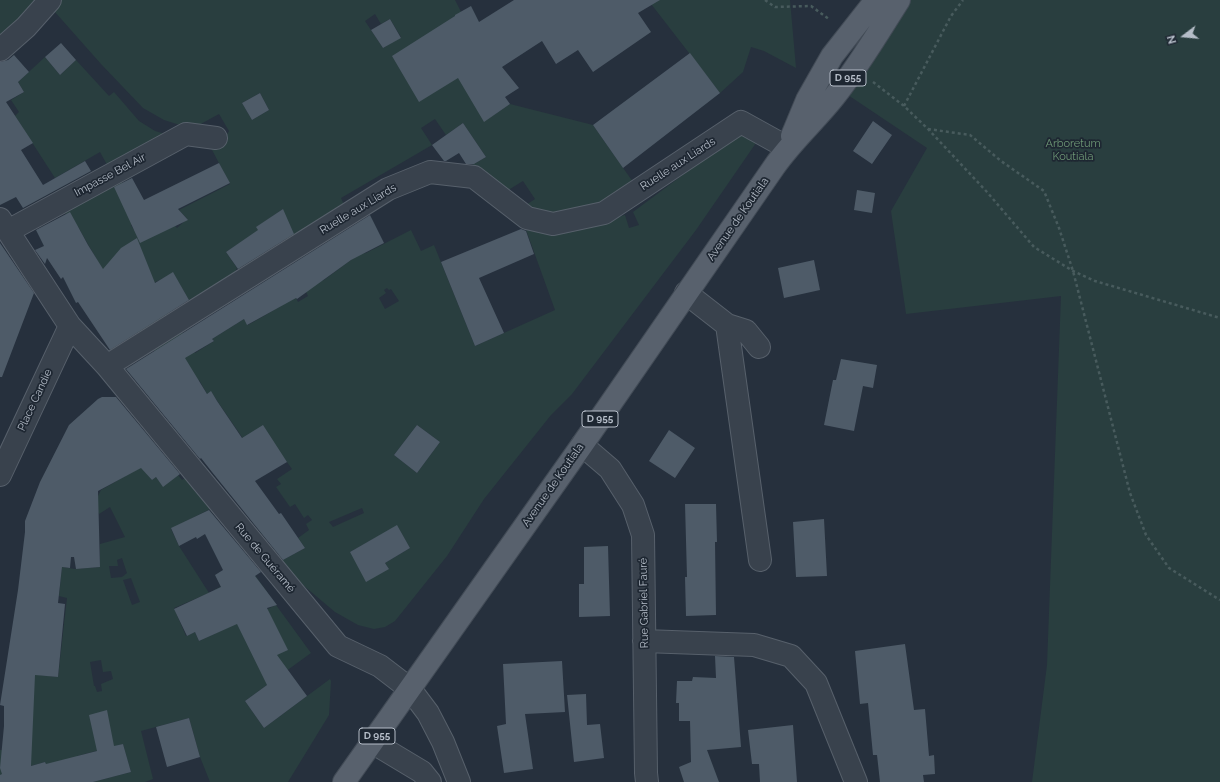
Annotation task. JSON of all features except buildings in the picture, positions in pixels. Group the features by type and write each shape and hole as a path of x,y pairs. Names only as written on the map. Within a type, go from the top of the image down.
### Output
{"main road":[{"name":"Avenue de Koutiala","path":"788,148 807,100 832,56 876,0"},
{"name":"Avenue de Koutiala","path":"344,782 582,445 788,148 834,98 899,0"}],"street":[{"path":"0,50 26,27 50,0"},
{"name":"Ruelle aux Liards","path":"107,366 388,189 430,172 474,177 527,218 554,224 604,213 741,122 788,148"},
{"name":"Impasse Bel Air","path":"4,225 186,134 216,138"},
{"name":"Rue de Guéramé","path":"4,225 70,326 107,366 338,646 380,666 410,689 428,713 443,742 459,782"},
{"path":"686,293 727,325 746,331 760,347"},
{"path":"727,325 760,560"},
{"name":"Place Candie","path":"0,475 70,326"},
{"name":"Rue Gabriel Fauré","path":"582,445 610,469 633,505 642,535 647,782"},
{"path":"644,641 754,645 791,656 816,683 856,782"},
{"path":"372,742 422,772 430,782"}],"path":[{"path":"765,0 775,7 811,6 829,19"},
{"path":"904,106 952,16 964,0"},
{"path":"868,79 904,106 928,129 987,192 1034,247 1073,271 1095,280 1220,318"},
{"path":"928,129 970,135 1001,161 1044,191 1059,228 1073,271 1126,479 1146,536 1169,568 1220,600"}],"green space":[{"path":"0,0 42,0 0,44"},
{"path":"50,0 455,0 505,98 485,111 489,118 510,104 593,125 633,182 600,203 551,215 526,205 535,199 523,181 505,192 469,167 486,157 463,123 446,135 435,119 421,128 432,145 341,198 345,207 289,242 277,224 283,209 257,227 259,231 226,252 237,268 233,276 189,300 173,273 152,284 169,313 138,333 101,272 96,258 78,227 76,229 61,207 128,170 131,177 122,182 131,197 138,221 131,225 134,230 170,220 177,228 187,219 179,210 230,184 211,148 224,140 229,131 219,114 197,126 186,127 164,120 143,108 101,64 47,3","holes":["375,14 381,24 390,19 401,37 383,48 365,21","260,93 269,110 252,120 242,103"]},
{"path":"648,0 790,0 796,68 764,51 751,47 743,72 720,93"},
{"name":"Arboretum Koutiala","path":"904,0 1220,0 1220,782 1032,782 1047,665 1061,296 906,314 891,211 927,148 842,91"},
{"path":"45,57 60,75 76,60 109,96 114,92 139,121 155,131 172,136 110,170 100,152 55,178 15,116 19,112 11,100 24,92 18,82"},
{"path":"741,134 756,143 696,230 572,394 551,415 484,499 447,556 395,621 385,627 374,629 358,625 335,612 291,575 281,561 305,548 298,538 309,530 306,524 312,520 308,515 304,518 295,504 290,507 276,487 281,484 277,479 292,469 284,458 244,440 211,392 207,394 199,380 190,385 163,361 149,346 179,328 195,353 214,341 212,339 244,319 248,325 281,306 291,288 298,302 308,296 303,285 324,280 359,254 366,253 411,230 421,251 434,245 475,346 555,310 525,227 581,228 625,215 629,228 639,225 633,212 735,136","holes":["387,288 389,290 391,289 399,301 385,309 379,298 386,293 384,290","417,425 440,442 417,473 394,455","362,508 364,513 333,527 329,522","397,526 410,548 385,563 389,569 350,552"]},
{"path":"141,467 152,480 156,477 163,486 178,475 182,480 185,478 210,509 171,529 179,546 209,593 174,608 186,636 195,632 199,641 231,626 214,590 252,571 268,593 259,613 276,605 311,653 245,701 264,728 330,679 329,715 288,782 210,782 200,757 189,718 141,731 153,779 145,782 93,782 131,772 123,744 77,756 84,782 51,782 45,762 2,774 0,782 0,750 2,750 31,674 58,677 67,598 59,596 62,567 75,569 100,567 100,544 125,537 110,507 99,514 94,504 101,490","holes":["122,558 127,573 122,577 111,578 109,566 118,566 117,560","131,578 140,602 132,605 123,580","101,660 103,672 111,671 113,679 101,684 102,691 97,692 94,686 90,662"]}]}
